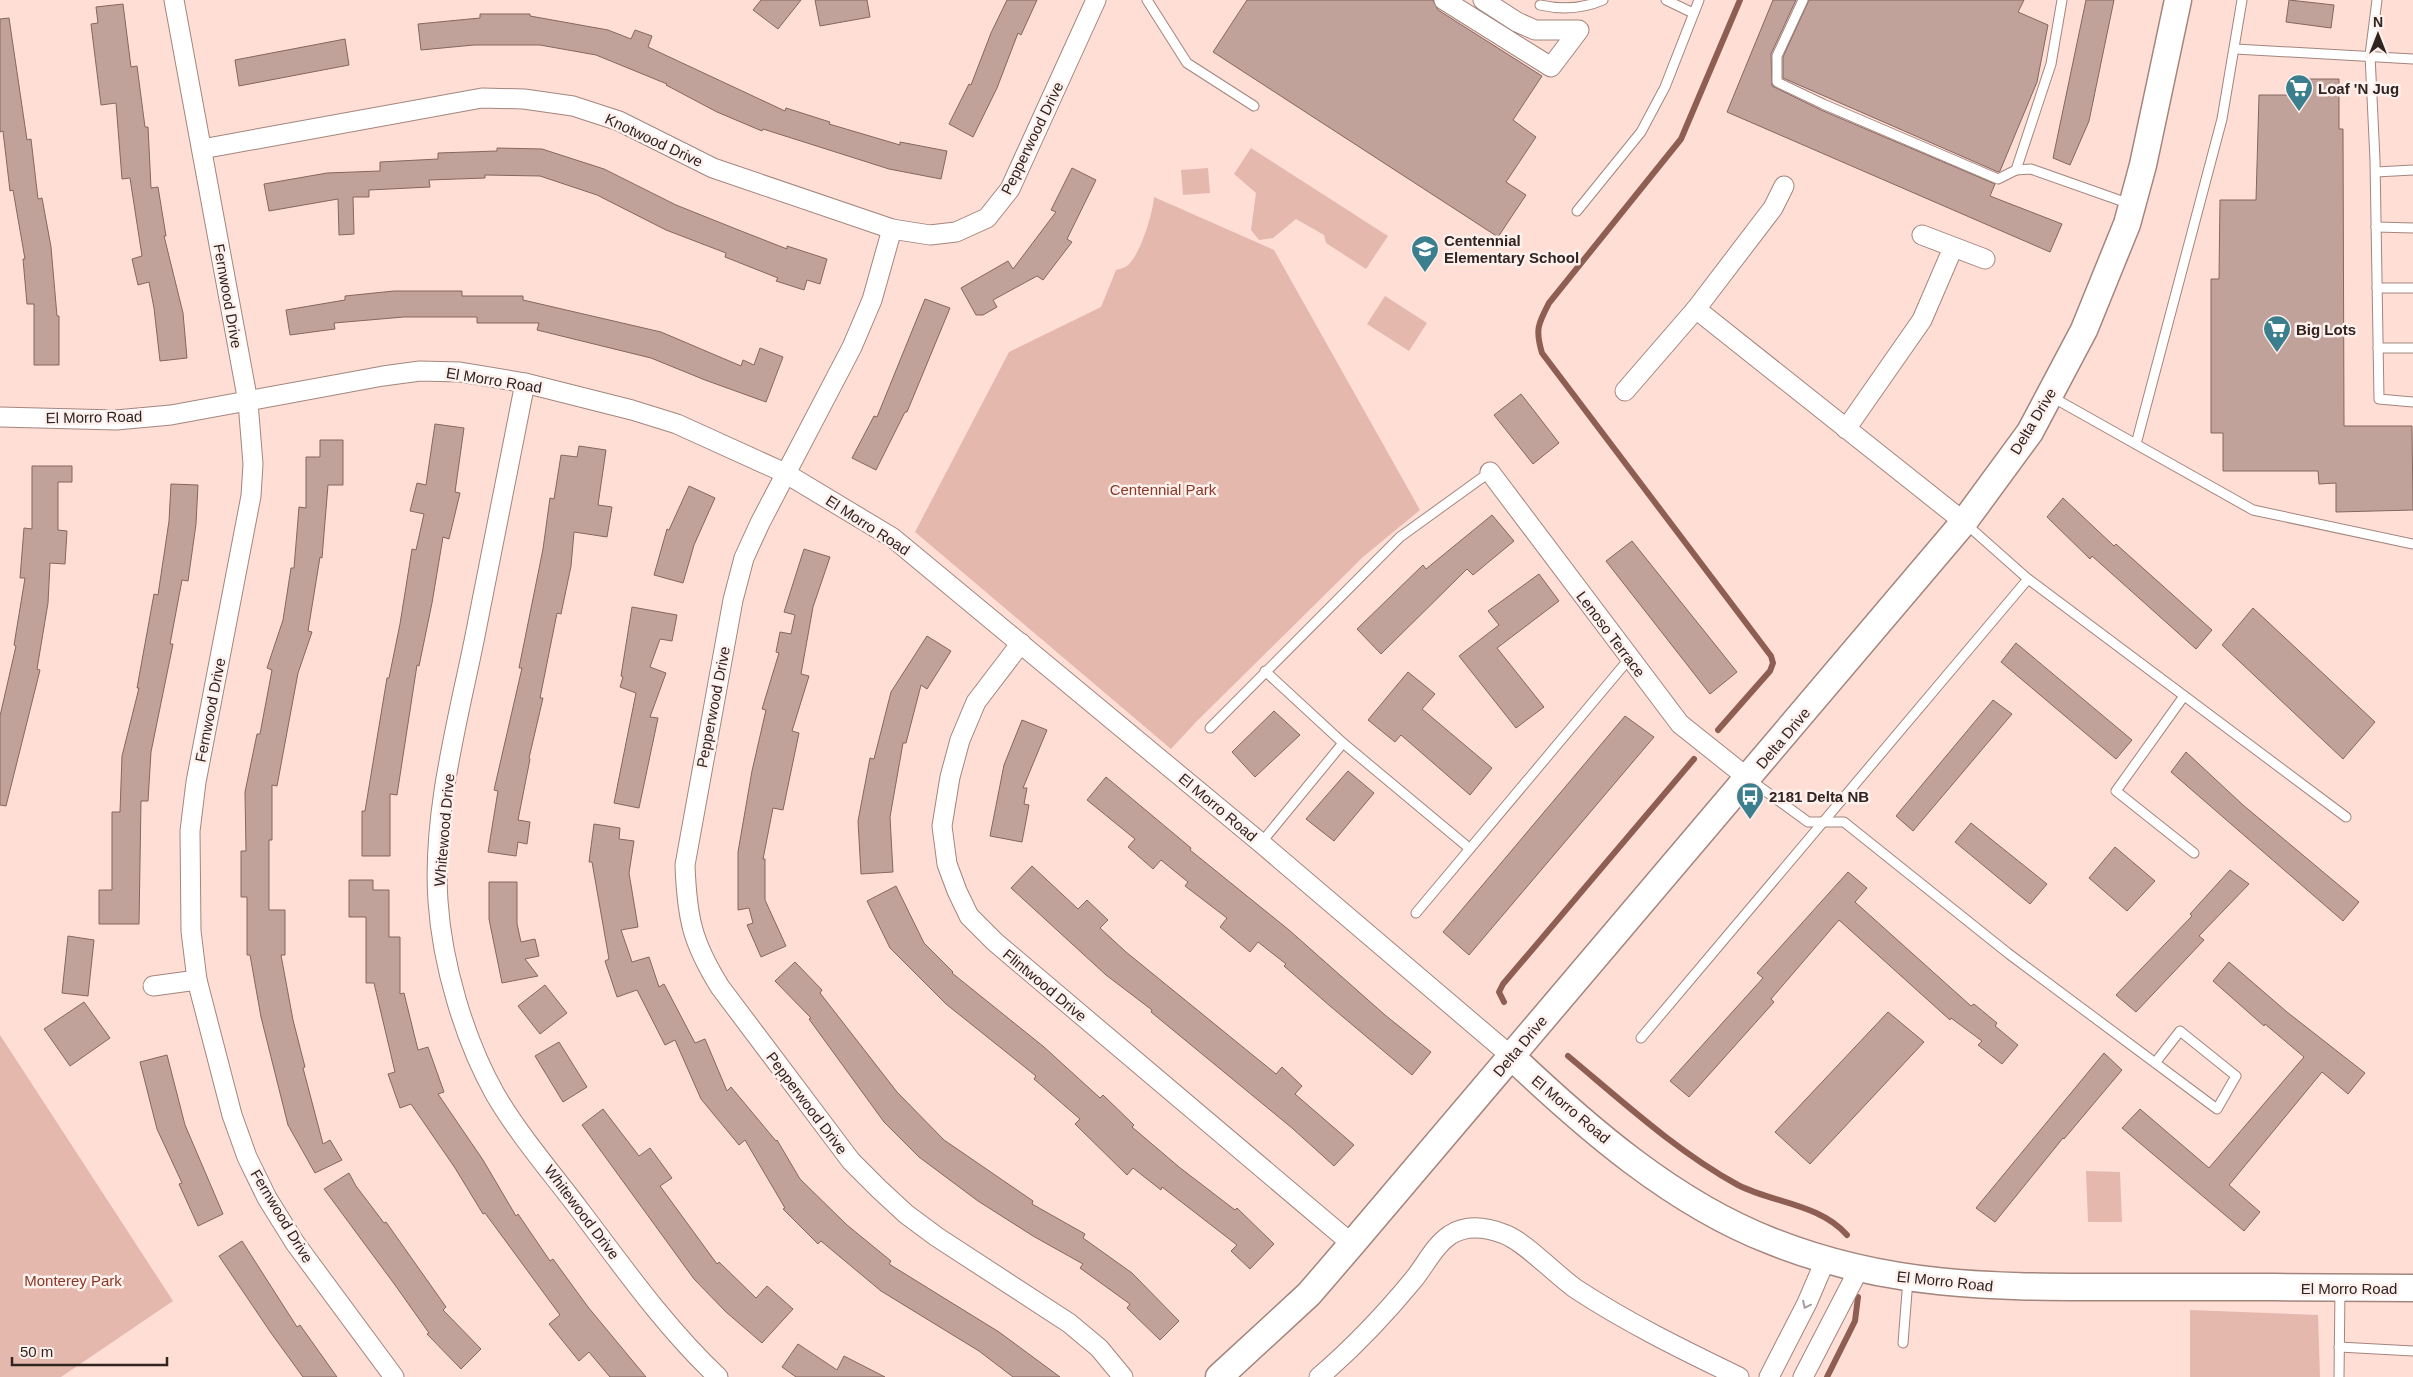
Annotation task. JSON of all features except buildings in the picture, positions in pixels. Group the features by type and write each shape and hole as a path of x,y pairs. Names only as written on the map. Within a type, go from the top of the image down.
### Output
{"main road":[{"name":"Delta Drive","path":"1219,1377 1309,1294 1352,1244 1749,779 1964,522 2030,432 2084,330 2127,224 2178,0"},
{"name":"El Morro Road","path":"1511,1056 1536,1080 1643,1170 1679,1195 1769,1241 1825,1261 1908,1279 2002,1287 2413,1288"}],"street":[{"name":"Fernwood Drive","path":"174,0 248,402 253,464 250,496 196,782 190,831 191,930 197,980 232,1115 247,1157 267,1198 294,1243 394,1377"},
{"name":"Pepperwood Drive","path":"1096,0 1010,189 987,218 956,232 948,233 930,235 892,229 872,300 852,347 785,473 744,558 733,600 685,865 686,896 693,935 704,961 720,987 851,1161 906,1214 1069,1323 1099,1348 1124,1377"},
{"path":"1444,0 1551,67 1579,30 1534,30 1517,22 1483,0"},
{"name":"Knotwood Drive","path":"202,149 482,98 524,99 573,106 619,121 713,168 892,229"},
{"path":"1625,391 1696,309 1773,208 1784,186"},
{"path":"1922,235 1985,259"},
{"path":"1846,429 1922,320 1953,248"},
{"path":"1696,309 1964,522"},
{"name":"El Morro Road","path":"0,417 116,420 171,415 383,376 420,371 460,372 525,384 632,410 677,424 785,473 894,538 1261,843 1511,1056"},
{"name":"Whitewood Drive","path":"525,384 450,760 438,861 438,901 444,944 457,1000 473,1046 495,1094 527,1140 666,1324 718,1377"},
{"name":"Lenoso Terrace","path":"1490,472 1629,659 1680,724 1749,779"},
{"name":"Flintwood Drive","path":"1021,643 976,702 960,740 950,777 942,826 947,864 969,916 1002,949 1352,1244"},
{"path":"153,986 197,980"},
{"path":"1319,1377 1373,1324 1414,1279 1439,1244 1451,1234 1466,1228 1485,1227 1507,1234 1565,1281 1616,1315 1657,1338 1739,1377"},
{"path":"1769,1377 1807,1303 1825,1261"},
{"path":"1803,1377 1860,1269"}],"lane":[{"path":"1147,0 1187,63 1254,106"},
{"path":"1540,5 1558,9 1588,6 1603,0"},
{"path":"1666,0 1693,13"},
{"path":"1577,211 1641,132 1665,87 1699,0"},
{"path":"1803,0 1778,56 1778,82 1822,104 1998,179 2016,170 2031,169 2132,205"},
{"path":"2016,170 2051,64 2062,0"},
{"path":"2136,444 2222,119 2242,0"},
{"path":"2377,0 2370,56 2376,172 2378,399 2413,402"},
{"path":"2235,48 2413,59"},
{"path":"2376,172 2413,170"},
{"path":"2376,227 2413,228"},
{"path":"2377,288 2413,288"},
{"path":"2378,348 2413,348"},
{"path":"2049,396 2253,510 2413,544"},
{"path":"1210,728 1400,537 1490,472"},
{"path":"1964,522 2028,579 2346,817"},
{"path":"1641,1038 2028,579"},
{"path":"1416,913 1629,659"},
{"path":"1265,671 1343,743 1469,848"},
{"path":"2184,696 2116,791 2194,853"},
{"path":"1261,843 1343,743"},
{"path":"1749,779 1808,822 1844,822 2009,954 2155,1063 2217,1108 2236,1076 2180,1031 2155,1063"},
{"path":"1903,1343 1908,1279"},
{"path":"2340,1288 2340,1377"},
{"path":"2339,1347 2413,1351"}],"green space":[{"path":"1251,148 1388,236 1366,269 1326,243 1324,235 1296,219 1273,238 1259,240 1251,230 1256,193 1234,174"},
{"path":"1208,168 1210,193 1183,195 1181,170"},
{"name":"Centennial Park","path":"1154,197 1274,250 1420,510 1363,557 1171,749 915,532 1009,352 1101,307 1116,270 1127,266 1137,253 1148,223"},
{"path":"1385,296 1427,323 1409,351 1367,324"},
{"name":"Monterey Park","path":"0,1035 173,1301 61,1377 0,1377"},
{"path":"2086,1171 2120,1172 2122,1222 2088,1222"},
{"path":"2190,1310 2318,1315 2320,1377 2190,1377"}],"waterway":[{"path":"1718,730 1770,671 1773,663 1771,656 1542,353 1538,333 1542,316 1549,303 1681,139 1740,0"},
{"path":"1504,1002 1499,992 1503,984 1694,759"},
{"path":"1568,1056 1650,1125 1715,1172 1752,1191 1810,1210 1836,1225 1847,1235"},
{"path":"1827,1377 1855,1321 1858,1297"}],"place":[{"name":"Loaf 'N Jug","path":"2299,112"},
{"name":"Centennial Elementary School","path":"1425,273"},
{"name":"Big Lots","path":"2277,353"},
{"name":"2181 Delta NB","path":"1750,820"}]}
